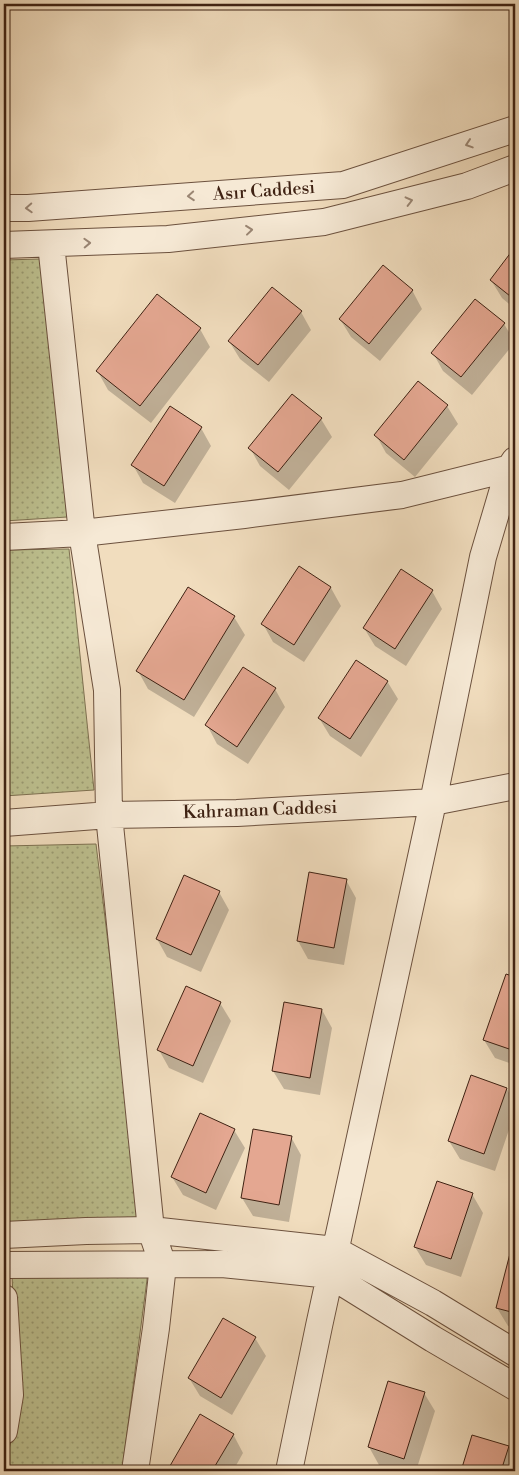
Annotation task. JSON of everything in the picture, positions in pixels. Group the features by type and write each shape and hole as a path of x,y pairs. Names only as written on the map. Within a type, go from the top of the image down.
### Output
{"street":[{"name":"Asır Caddesi","path":"4,208 28,208 343,185 515,129"},
{"name":"Asır Caddesi","path":"4,245 168,239 324,222 467,186 515,168"},
{"path":"51,244 82,533 107,690 108,815 151,1230 163,1265 156,1328 135,1471"},
{"path":"4,537 82,533 402,495 513,465"},
{"path":"289,1471 335,1250 433,802 483,557 513,465"},
{"name":"Kahraman Caddesi","path":"4,823 108,815 237,813 433,802 515,786"},
{"path":"4,1235 151,1230 335,1250 433,1303 515,1353"},
{"path":"4,1265 222,1264 330,1275 515,1387"},
{"path":"4,1298 10,1395 4,1431"}],"green space":[{"path":"40,259 67,517 4,521 4,260"},
{"path":"69,549 94,790 4,796 4,550"},
{"path":"96,844 142,1221 4,1225 4,846"},
{"path":"148,1272 122,1471 5,1471 17,1408 12,1274"}],"building":[{"path":"515,247 515,300 490,280"},
{"path":"383,265 413,290 369,344 339,319"},
{"path":"272,287 302,311 258,365 228,341"},
{"path":"157,294 201,328 140,406 96,371"},
{"path":"475,299 505,323 461,377 431,353"},
{"path":"418,381 448,405 404,460 374,435"},
{"path":"292,394 322,418 278,472 248,448"},
{"path":"170,406 202,427 164,486 131,465"},
{"path":"299,566 331,587 294,645 261,624"},
{"path":"401,569 433,590 395,649 363,628"},
{"path":"188,587 235,616 184,700 136,671"},
{"path":"356,660 388,681 350,739 318,718"},
{"path":"243,667 276,688 237,747 205,725"},
{"path":"309,872 347,879 334,948 297,941"},
{"path":"184,875 220,891 191,955 156,939"},
{"path":"506,974 515,977 515,1051 483,1040"},
{"path":"186,986 221,1002 193,1066 157,1050"},
{"path":"284,1002 322,1009 310,1078 272,1071"},
{"path":"471,1075 507,1088 484,1154 448,1141"},
{"path":"200,1113 235,1129 206,1193 171,1177"},
{"path":"253,1129 292,1136 279,1205 241,1198"},
{"path":"437,1181 473,1193 451,1259 414,1247"},
{"path":"515,1234 515,1313 496,1308"},
{"path":"223,1318 256,1337 221,1398 188,1378"},
{"path":"388,1381 425,1392 404,1459 368,1447"},
{"path":"200,1414 234,1434 212,1471 167,1471"},
{"path":"472,1435 509,1446 501,1471 461,1471"}]}
